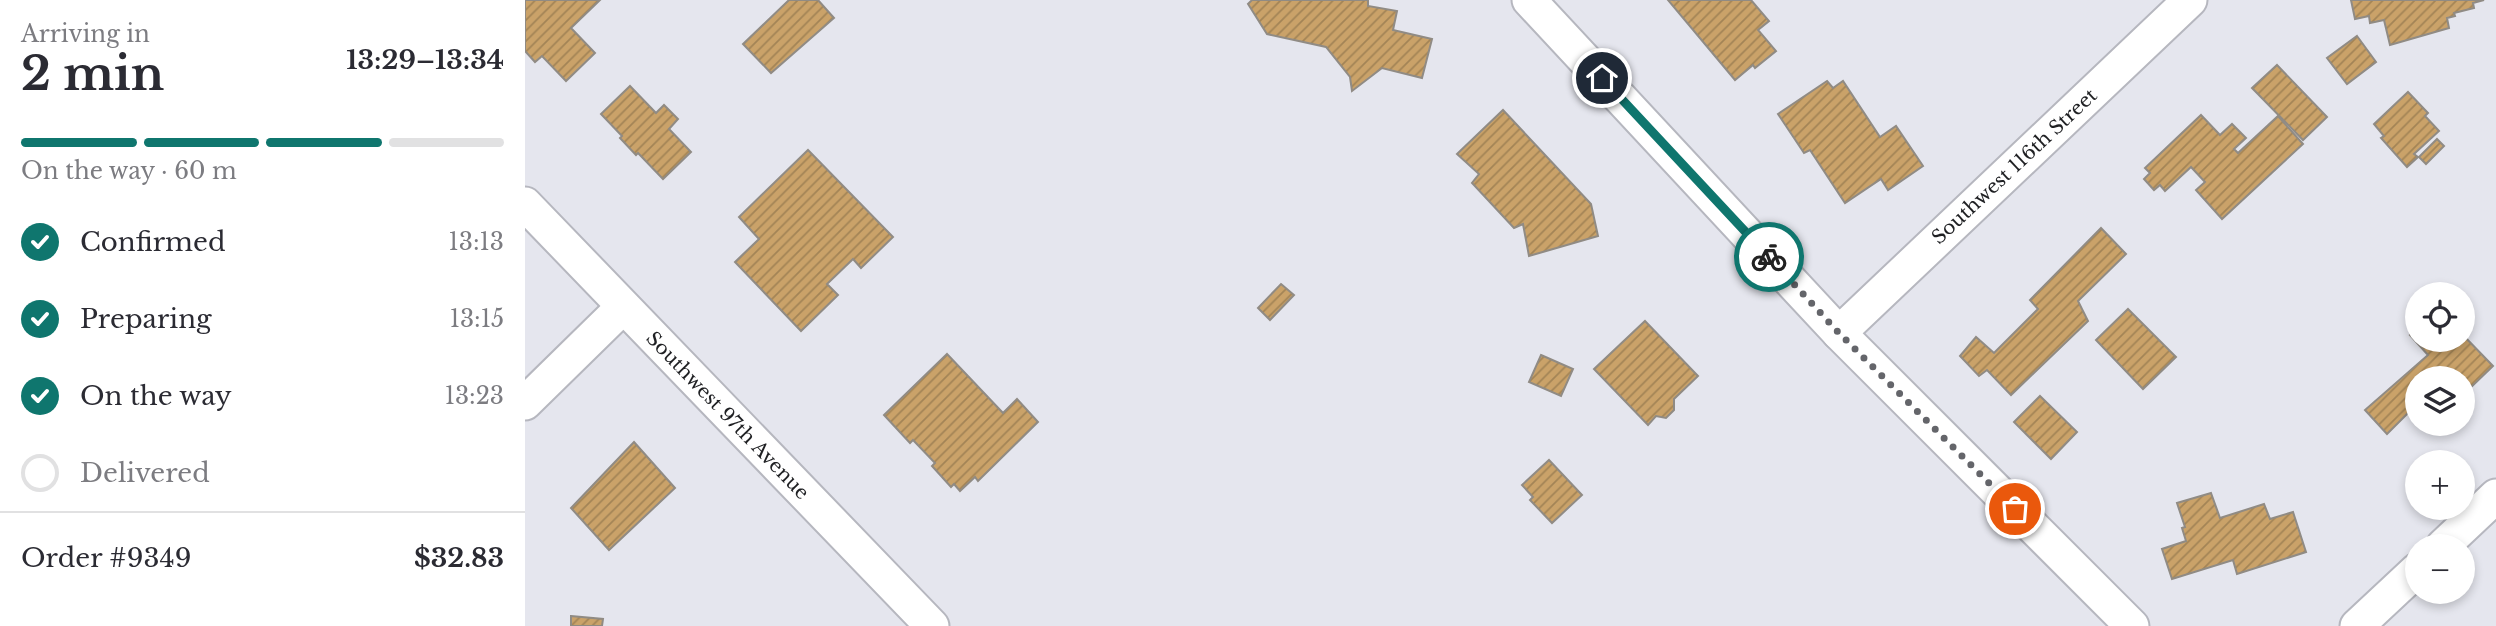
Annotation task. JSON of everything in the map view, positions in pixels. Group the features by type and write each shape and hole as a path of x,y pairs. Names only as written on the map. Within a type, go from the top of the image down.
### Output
{"street":[{"path":"1529,0 1839,333 2132,626"},
{"name":"Southwest 116th Street","path":"1839,333 2190,0"},
{"name":"Southwest 97th Avenue","path":"525,204 932,626"},
{"path":"525,403 623,307"},
{"path":"2456,534 2496,496"},
{"path":"2357,626 2405,581"}],"building":[{"path":"525,0 600,0 571,28 595,53 566,81 542,56 535,62 525,51"},
{"path":"789,0 818,0 834,18 771,73 743,44"},
{"path":"1252,0 1368,0 1368,6 1397,11 1393,30 1432,39 1422,78 1382,68 1352,91 1350,77 1326,47 1267,34 1248,4"},
{"path":"1668,0 1751,0 1769,21 1758,30 1776,51 1735,80"},
{"path":"2351,0 2484,0 2473,3 2474,8 2454,13 2455,16 2447,18 2449,28 2390,45 2384,20 2370,23 2369,16 2355,19"},
{"path":"2357,36 2376,62 2347,84 2327,58"},
{"path":"2277,65 2327,117 2303,140 2252,88"},
{"path":"1827,81 1833,88 1843,81 1880,137 1896,126 1923,166 1888,190 1881,179 1845,203 1810,150 1804,153 1778,114"},
{"path":"630,86 656,113 664,105 678,119 669,129 691,152 663,179 638,153 636,155 601,114"},
{"path":"2408,92 2428,113 2425,116 2439,131 2414,154 2418,157 2407,167 2381,138 2384,136 2374,124"},
{"path":"1503,110 1591,204 1598,236 1529,256 1523,224 1514,228 1472,183 1479,174 1457,154"},
{"path":"2201,115 2220,135 2232,124 2246,138 2234,149 2238,153 2278,116 2303,144 2222,219 2196,190 2205,182 2191,167 2165,191 2160,185 2154,190 2144,179 2150,173 2145,168"},
{"path":"2437,139 2444,146 2426,164 2419,157"},
{"path":"808,150 893,237 861,268 853,259 827,284 838,295 801,331 735,262 759,239 739,217"},
{"path":"2101,228 2126,254 2078,301 2088,321 2011,395 1987,370 1979,376 1960,356 1976,337 1994,353 2038,309 2030,300"},
{"path":"1281,284 1294,295 1270,320 1258,308"},
{"path":"2128,309 2176,357 2143,389 2096,340"},
{"path":"1645,321 1698,376 1674,399 1674,410 1666,418 1656,416 1648,425 1594,369"},
{"path":"2475,347 2493,366 2475,383 2475,366 2415,366 2428,355 2425,352 2475,352"},
{"path":"947,354 1003,413 1017,399 1038,422 978,481 975,477 960,491 954,484 951,487 932,466 935,463 913,440 910,443 884,415"},
{"path":"1541,355 1573,369 1561,396 1529,382"},
{"path":"2405,375 2405,416 2387,434 2365,410"},
{"path":"2040,396 2077,432 2051,459 2014,422"},
{"path":"634,442 675,488 609,550 571,508"},
{"path":"1549,460 1582,495 1552,523 1530,500 1533,497 1522,485"},
{"path":"2211,493 2220,518 2264,504 2270,519 2293,512 2306,552 2237,574 2233,560 2172,579 2162,549 2186,541 2182,528 2185,527 2177,503"},
{"path":"571,616 603,619 602,626 571,626"}],"way so far":[{"path":"1769,257 1839,333 2015,509"}],"route":[{"path":"1602,78 1769,257"}]}
